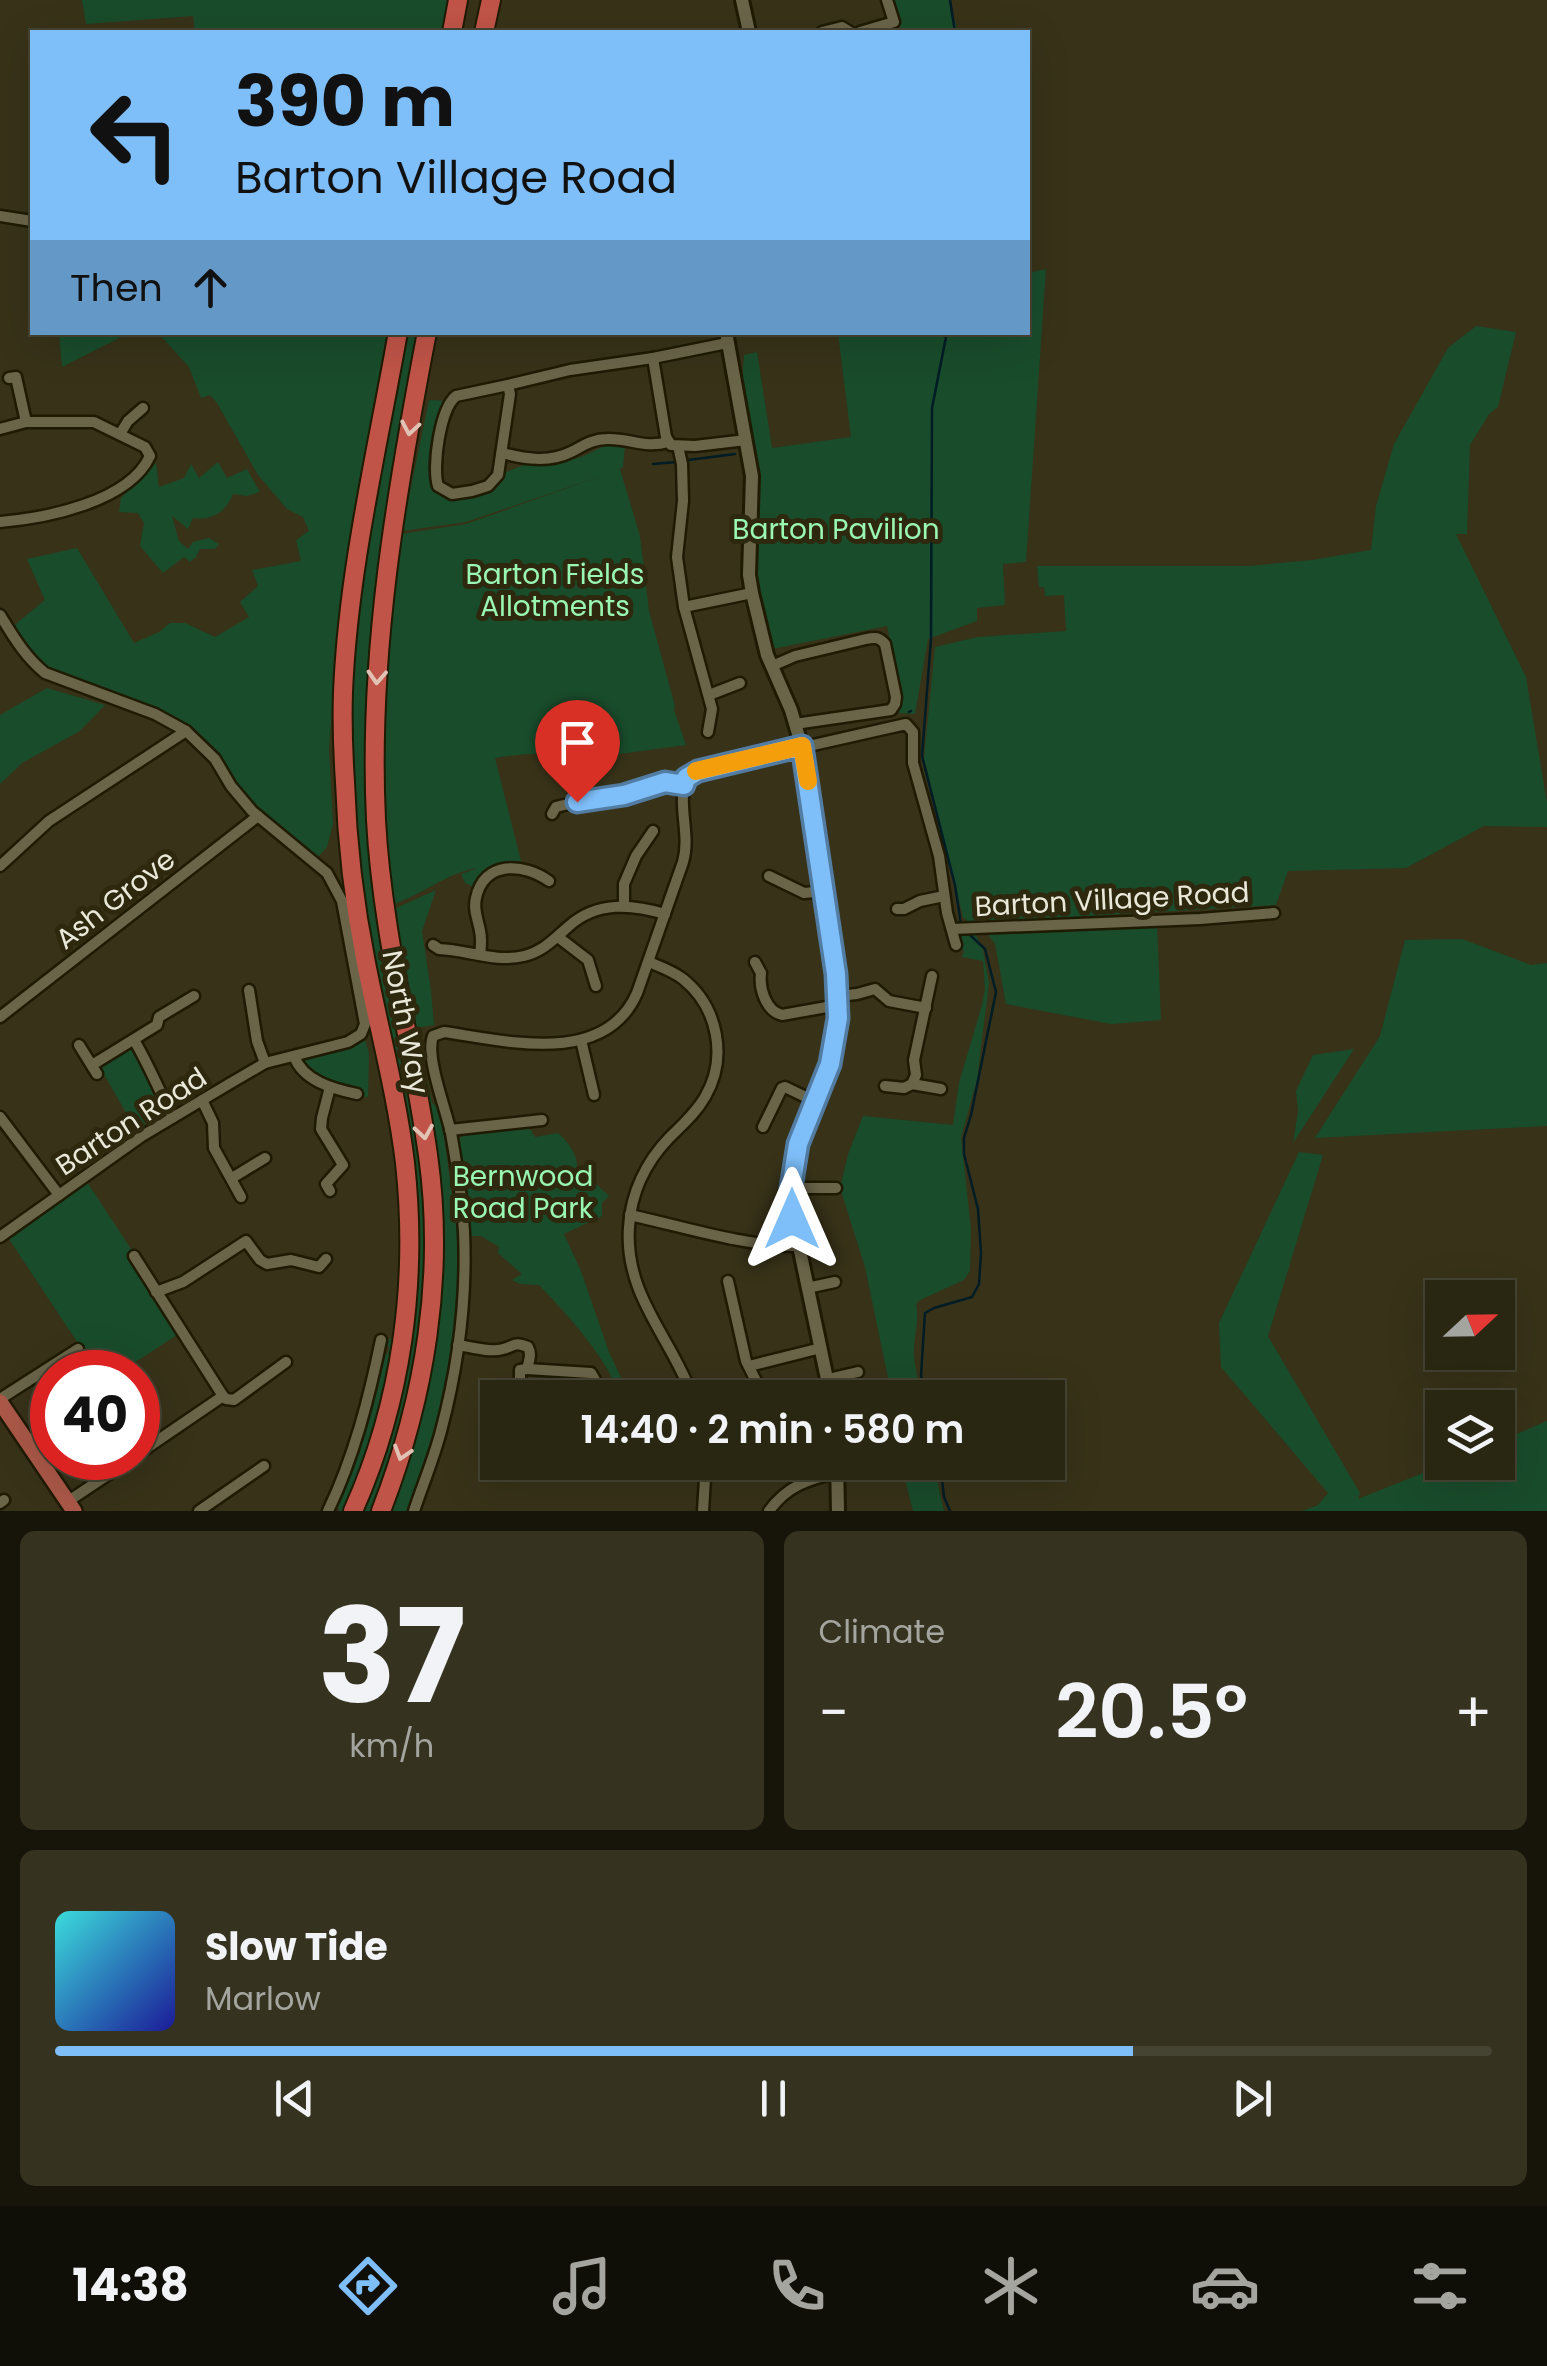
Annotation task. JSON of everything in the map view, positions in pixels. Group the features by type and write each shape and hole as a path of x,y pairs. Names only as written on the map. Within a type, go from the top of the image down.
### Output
{"highway":[{"path":"452,30 458,0"},
{"path":"484,30 491,0"},
{"name":"North Way","path":"353,1511 378,1446 396,1378 409,1256 404,1161 358,920 346,810 343,692 361,538 397,335"},
{"name":"North Way","path":"381,1511 415,1408 430,1325 434,1254 428,1157 388,933 376,821 375,724 386,580 426,335"}],"main road":[{"path":"0,1401 71,1506"}],"street":[{"path":"742,0 749,30"},
{"path":"867,30 894,22 886,0"},
{"path":"0,216 30,221"},
{"path":"421,367 438,335"},
{"path":"508,385 498,475 488,486 452,494 438,486 434,474 445,412 456,396 570,370 653,358 726,338 752,476 749,576 765,648 802,746 838,1000 833,1052 800,1138 791,1188 792,1219 828,1378 858,1372"},
{"path":"653,358 673,444 681,454 683,501 677,557 684,608 712,709 708,732"},
{"path":"9,378 16,377 26,422"},
{"path":"120,434 143,408"},
{"path":"0,429 26,422 87,421 106,426 146,447 150,453 140,473 102,497 48,515 0,522"},
{"path":"502,453 544,459 608,438 654,446 746,440"},
{"path":"684,608 752,593"},
{"path":"0,616 22,649 45,673 155,714 186,731 215,759 258,816"},
{"path":"772,666 794,656 875,637 885,644 896,697 891,710 796,724"},
{"path":"709,695 740,684"},
{"name":"Barton Village Road","path":"552,808 624,795 665,782 684,785 686,778 698,771 906,724 910,726 914,764 939,856 956,944"},
{"path":"0,866 49,822 186,731"},
{"path":"594,1094 581,1040 628,1012 686,849 684,785"},
{"name":"Ash Grove","path":"0,1017 258,816"},
{"name":"Barton Road","path":"0,1238 142,1136 265,1063 348,1042 361,1034 365,1015 342,901 327,873 258,816"},
{"path":"624,906 624,884 642,845 654,831"},
{"path":"480,955 475,899 482,882 512,867 540,870 549,881"},
{"path":"768,876 804,893 824,892"},
{"name":"Barton Village Road","path":"902,911 920,900 944,896"},
{"path":"434,944 439,949 510,958 548,945 583,916 610,907 665,914"},
{"name":"Barton Village Road","path":"955,929 1274,913"},
{"path":"558,937 588,960 596,986"},
{"path":"648,962 686,981 705,1004 716,1031 717,1063 710,1088 648,1164 630,1215 629,1252 639,1295 685,1380"},
{"path":"756,962 768,1006 778,1015 875,989 889,1001 926,1008"},
{"path":"912,1084 932,976"},
{"path":"248,990 265,1063"},
{"path":"79,1045 94,1070 157,1025 159,1018 194,996"},
{"name":"North Way","path":"414,1511 441,1431 458,1345 464,1247 458,1178 430,1040 444,1032 542,1045 581,1040"},
{"path":"134,1040 173,1117"},
{"path":"294,1056 302,1072 330,1087 357,1094"},
{"path":"885,1086 901,1088 912,1084 941,1089"},
{"path":"330,1087 322,1129 342,1165 326,1184 330,1191"},
{"path":"763,1127 782,1088 814,1100"},
{"path":"202,1100 213,1123 214,1148 241,1196"},
{"path":"0,1117 59,1195"},
{"path":"450,1130 542,1120"},
{"path":"232,1178 265,1158"},
{"path":"791,1188 836,1188"},
{"path":"630,1215 737,1238 798,1246"},
{"path":"156,1292 183,1282 246,1241 267,1264 291,1260 322,1267"},
{"path":"134,1256 226,1399 234,1400 286,1362"},
{"path":"728,1280 754,1380"},
{"path":"807,1288 834,1282"},
{"path":"328,1511 361,1424 381,1340"},
{"path":"458,1345 503,1350 522,1344 531,1354 526,1368"},
{"path":"749,1366 821,1348"},
{"path":"0,1401 78,1349"},
{"path":"520,1380 520,1370 526,1368 591,1373 595,1380"},
{"path":"160,1439 223,1396"},
{"path":"199,1511 264,1466"},
{"path":"71,1506 104,1480"},
{"path":"703,1511 705,1480"},
{"path":"769,1511 779,1498 808,1480"},
{"path":"837,1480 838,1511"}],"green space":[{"path":"82,0 451,0 444,30 195,30 193,16 86,24"},
{"path":"890,0 949,0 957,30 901,30"},
{"name":"Barton Pavilion","path":"1046,269 1026,562 1003,564 1005,605 977,608 977,621 928,639 915,714 899,713 902,694 887,626 772,649 756,575 759,478 742,385 744,355 757,352 772,448 851,437 838,335 1030,335 1030,273"},
{"path":"1476,326 1516,332 1498,407 1489,414 1470,445 1467,534 1456,534 1526,677 1547,803 1547,827 1484,826 1406,868 1288,871 1276,905 970,923 963,917 924,758 935,647 978,637 1066,631 1064,595 1045,596 1044,587 1039,587 1037,566 1250,566 1371,550 1376,506 1394,444 1448,348"},
{"path":"59,335 125,335 62,367"},
{"path":"160,335 387,335 352,519 338,620 329,749 333,824 327,847 319,856 256,809 205,744 184,725 155,710 62,677 32,655 12,627 45,600 27,559 77,548 134,643 170,623 185,623 215,637 249,617 240,602 258,586 252,570 301,561 296,540 309,531 303,517 287,509 258,475 217,403 210,395 201,398 189,367"},
{"path":"406,335 423,335 371,717 429,1227 419,1364 376,1511 359,1511 415,1291 351,799 354,637 369,525"},
{"name":"Barton Fields Allotments","path":"429,400 449,401 434,473 452,494 525,465 574,459 608,445 625,446 620,469 640,536 649,611 686,745 575,760 545,754 495,758 521,861 504,863 483,874 474,887 465,883 461,874 478,868 456,874 394,904 384,781 382,688 385,626 401,534 466,524 607,474 466,522 402,531"},
{"path":"218,462 227,478 247,469 260,492 247,496 233,494 222,510 206,518 193,518 188,529 172,516 179,541 188,549 193,542 209,538 219,544 215,549 200,549 190,562 184,557 163,573 140,546 144,523 138,513 119,512 121,498 156,463 159,487 184,478 191,464 199,478"},
{"path":"47,688 105,705 80,731 22,763 0,784 0,715"},
{"path":"436,890 422,931 434,1025 416,1028 394,909"},
{"path":"1157,924 1161,1020 1111,1024 1006,1004 995,944 987,933"},
{"path":"974,931 983,950 989,983 977,1080 961,1137 971,1229 970,1271 964,1280 916,1304 917,1380 888,1380 865,1267 840,1188 863,1116 953,1125 959,1083 985,989 983,961 962,957 964,951 956,933"},
{"path":"1462,939 1531,965 1547,963 1547,1126 1315,1138 1380,1036 1405,940"},
{"path":"364,1037 369,1053 368,1097 359,1096 360,1089 319,1077 300,1061 303,1057"},
{"path":"129,1049 134,1050 165,1110 136,1130 102,1071 102,1065"},
{"path":"1354,1049 1293,1143 1298,1111 1296,1091 1313,1055"},
{"path":"418,1052 443,1130 460,1258 457,1305 448,1383 428,1459 412,1504 406,1511 388,1511 430,1365"},
{"name":"Bernwood Road Park","path":"524,1127 535,1137 558,1133 571,1148 577,1166 609,1196 602,1203 602,1216 564,1234 622,1380 613,1380 575,1324 539,1285 512,1280 522,1274 498,1253 499,1247 481,1236 469,1236 459,1139 465,1134"},
{"path":"1299,1152 1323,1155 1268,1336 1360,1493 1358,1499 1425,1472 1425,1480 1515,1480 1515,1435 1547,1421 1547,1511 1302,1511 1318,1505 1328,1493 1221,1367 1219,1323"},
{"path":"87,1182 133,1252 127,1257 177,1335 154,1350 82,1350 9,1239"},
{"path":"398,1335 387,1395 347,1511 339,1511 337,1501 381,1357 388,1353 389,1347 383,1342"},
{"path":"905,1480 937,1480 944,1511 913,1511"}],"waterway":[{"path":"950,0 955,30"},
{"path":"946,335 932,408 931,639 922,756 961,924"},
{"path":"688,460 735,454"},
{"path":"653,464 676,462"},
{"path":"922,1380 925,1313 972,1297 979,1284 978,1209 964,1154 964,1138 996,992 985,949 969,934"},
{"path":"942,1480 950,1511"}],"slow traffic":[{"path":"696,771 802,746 808,781"}],"route":[{"path":"577,802 624,795 665,782 684,785 686,778 698,771 802,746 836,974 838,1018 830,1064 798,1144 792,1171 792,1219"}]}
